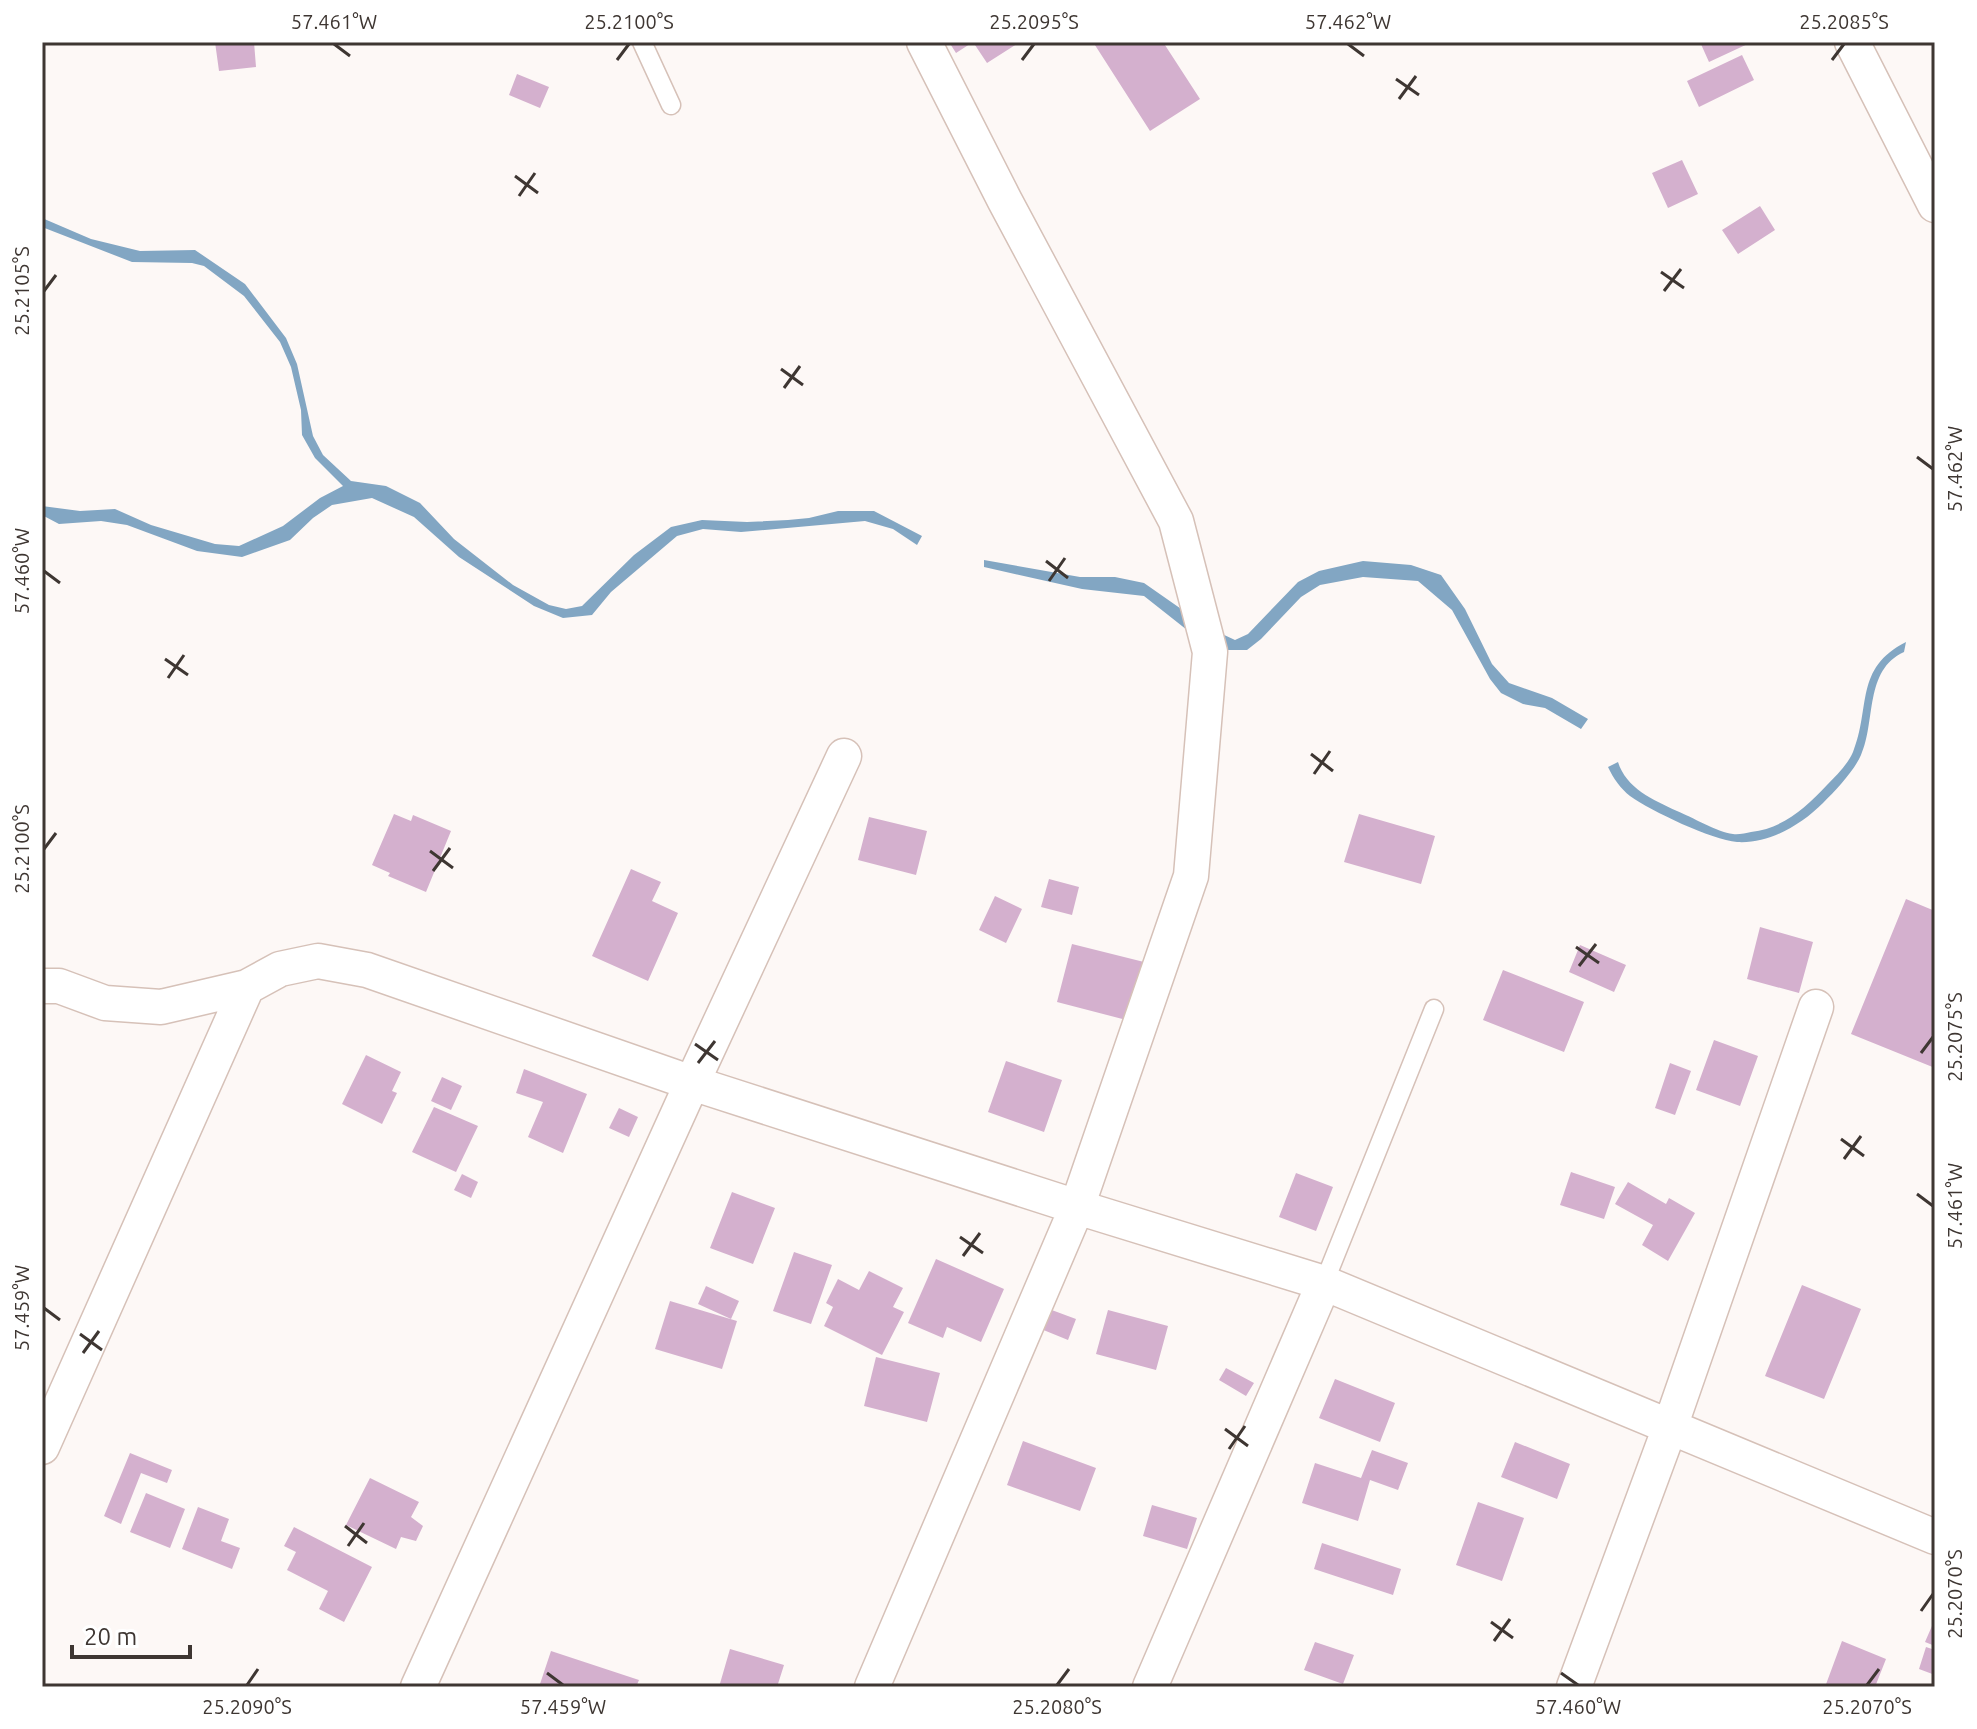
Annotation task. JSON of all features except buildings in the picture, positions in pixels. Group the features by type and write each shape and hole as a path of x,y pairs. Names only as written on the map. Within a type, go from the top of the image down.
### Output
{"street":[{"path":"872,1687 1077,1207 1191,876 1210,652 1176,521 924,42"},
{"path":"1852,42 1935,205"},
{"path":"418,1687 844,756"},
{"path":"42,986 59,986 105,1003 161,1007 247,987 280,969 318,961 367,970 692,1083 1324,1283 1935,1537"},
{"path":"42,1445 247,987"},
{"path":"1574,1687 1670,1427 1816,1007"},
{"path":"1150,1687 1324,1283"}],"lane":[{"path":"642,42 671,105"},
{"path":"1324,1283 1434,1009"}],"water":[{"path":"42,218 91,239 140,251 195,250 245,284 286,338 297,364 313,436 323,455 351,481 386,486 420,503 454,539 513,585 549,605 566,609 582,606 634,555 671,527 702,520 788,520 838,511 874,511 922,536 917,545 893,529 865,521 741,532 703,529 677,536 611,592 592,615 563,618 534,606 459,557 414,517 372,498 332,505 290,540 242,557 197,551 127,525 101,521 59,524 42,515 42,506 80,511 115,509 151,525 215,544 239,546 283,526 320,498 343,486 315,458 302,435 301,410 291,367 280,342 244,296 204,266 132,262 42,227"},
{"path":"984,560 1080,577 1115,577 1144,583 1207,627 1235,640 1248,634 1298,582 1319,571 1363,561 1411,565 1441,575 1465,609 1492,664 1509,683 1552,698 1588,719 1581,729 1545,708 1523,704 1501,693 1452,610 1418,581 1363,577 1320,585 1301,597 1247,650 1221,650 1201,641 1144,596 1082,589 984,567"},
{"path":"1906,642 1904,652 1891,660 1877,684 1866,742 1854,767 1814,811 1784,832 1761,840 1737,842 1698,831 1630,796 1608,767 1618,762 1627,779 1642,792 1720,830 1740,834 1774,826 1802,809 1845,765 1858,736 1871,677 1890,652"}]}
